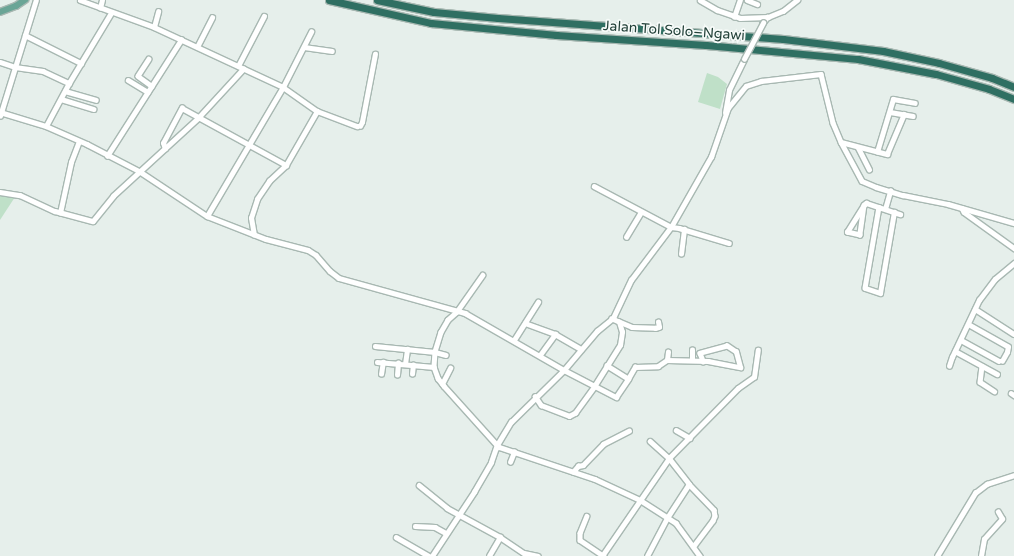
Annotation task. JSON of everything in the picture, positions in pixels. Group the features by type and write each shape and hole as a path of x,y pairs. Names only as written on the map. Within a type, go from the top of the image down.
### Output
{"highway":[{"name":"Jalan Tol Solo–Ngawi","path":"329,0 431,23 556,35 706,45 858,59 936,74 989,89 1014,99"},
{"name":"Jalan Tol Solo–Ngawi","path":"377,0 434,12 783,39 883,51 939,63 992,78 1014,87"}],"main road":[{"path":"0,12 16,6 25,0"}],"street":[{"path":"36,0 0,114 46,126 79,141 139,171 207,216 254,235 308,250 316,255 330,271 343,280 452,309 472,316 564,370 616,397 635,368 658,366 667,360 703,361 740,367 736,352 727,346 700,353 703,361"},
{"path":"80,0 112,13 154,27 283,87 317,111 360,126 375,54"},
{"path":"100,8 102,0"},
{"path":"700,0 717,10 734,17 746,19 768,17 783,11 797,0"},
{"path":"734,17 740,0"},
{"path":"747,0 757,4"},
{"path":"154,27 158,12"},
{"path":"46,126 69,83 112,13"},
{"path":"0,192 26,197 60,213 93,221 114,196 139,171 198,118 241,68 264,16"},
{"path":"396,537 430,556 460,513 492,462 497,445 511,422 564,370 597,331 613,319 631,280 671,227 711,157 724,116 728,94 744,59 763,23 768,17"},
{"path":"197,47 212,18"},
{"path":"207,216 283,87 311,32"},
{"path":"25,35 81,63"},
{"path":"108,156 181,40"},
{"path":"304,47 332,52"},
{"path":"149,59 138,76 152,86"},
{"path":"0,62 15,67 44,71 69,83"},
{"path":"724,116 743,89 750,84 760,80 819,73 823,76 833,123 841,142 862,181 890,191 1014,222"},
{"path":"128,80 148,92"},
{"path":"65,91 96,100"},
{"path":"61,99 94,109"},
{"path":"877,152 893,99 915,103"},
{"path":"165,149 162,145 163,142 182,108 248,145 286,164"},
{"path":"254,235 251,218 257,199 269,181 286,164 317,111"},
{"path":"890,112 913,116"},
{"path":"841,142 885,154 889,153 904,114"},
{"path":"60,213 70,162 79,141"},
{"path":"858,147 870,169"},
{"path":"594,186 671,227 684,229 729,243"},
{"path":"885,209 890,191"},
{"path":"864,205 860,235 847,232 864,205 866,203 900,214"},
{"path":"879,207 865,288 880,293 894,212"},
{"path":"962,208 964,212 1014,248"},
{"path":"626,237 641,212"},
{"path":"681,254 684,229"},
{"path":"950,366 952,357 962,340 986,288 1001,272 1014,263"},
{"path":"483,275 457,312 444,326 435,352 434,367 442,384 499,447 531,459 595,479 640,500 676,523 700,556"},
{"path":"514,340 538,302"},
{"path":"975,309 1014,334"},
{"path":"613,319 632,327 658,328 658,322"},
{"path":"536,396 541,405 570,415 595,385 608,366 622,338 619,322 613,319"},
{"path":"525,322 555,334 581,349"},
{"path":"962,340 999,361 1002,361 1007,352 1008,347 968,325"},
{"path":"540,356 555,334"},
{"path":"375,346 435,352 446,355"},
{"path":"406,364 407,349"},
{"path":"692,350 692,360"},
{"path":"588,516 580,533 580,540 603,556 669,458 706,422 708,416 728,397 754,377 758,350"},
{"path":"956,351 997,374"},
{"path":"667,360 668,352"},
{"path":"381,374 380,362 434,367"},
{"path":"397,375 398,364"},
{"path":"412,374 413,365"},
{"path":"608,366 628,379"},
{"path":"982,366 980,382 994,391"},
{"path":"442,384 450,368"},
{"path":"676,430 690,438"},
{"path":"573,472 603,444 629,431"},
{"path":"650,441 669,458 689,484 712,506 716,516 694,546"},
{"path":"510,462 514,452"},
{"path":"938,556 971,498 982,487 994,481 1014,475"},
{"path":"647,556 667,518 689,484"},
{"path":"419,485 448,508 460,513 500,537 524,554 538,556"},
{"path":"981,556 981,549 986,536 1002,519 998,512"},
{"path":"415,526 435,527 446,533"},
{"path":"489,556 500,537"}],"green space":[{"path":"707,73 718,77 727,84 720,109 698,102"},
{"path":"0,195 15,197 0,220"}]}
